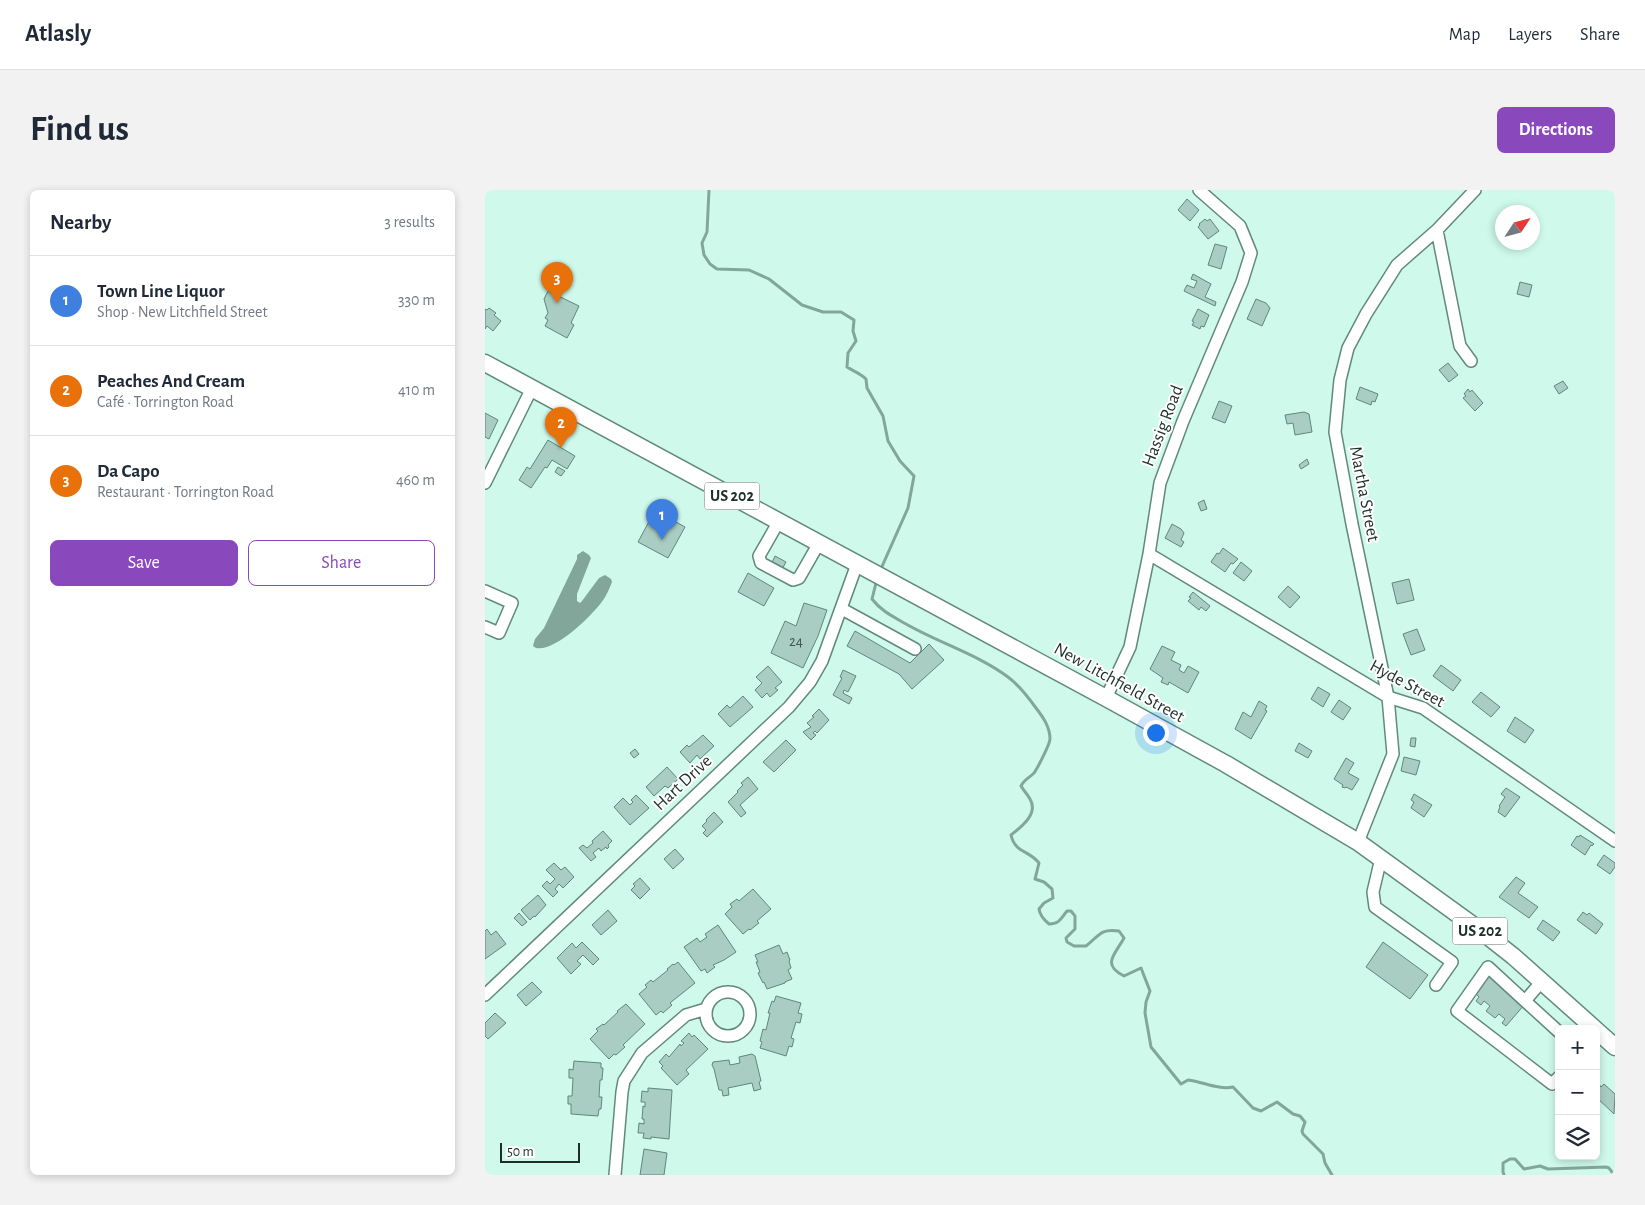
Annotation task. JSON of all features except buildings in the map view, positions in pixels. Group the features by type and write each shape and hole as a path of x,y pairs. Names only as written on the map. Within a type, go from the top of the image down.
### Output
{"highway":[{"name":"US 202","path":"485,363 532,388"},
{"name":"New Litchfield Street","path":"532,388 1106,698 1226,764 1358,842 1485,934 1542,981 1589,1025"},
{"name":"New Litchfield Street","path":"1600,1034 1615,1047"}],"street":[{"name":"Hassig Road","path":"1106,698 1130,647 1149,554 1159,483 1251,253 1241,226 1199,190"},
{"name":"Martha Street","path":"1358,842 1393,754 1388,697 1335,432 1340,380 1348,348 1366,314 1397,265 1437,230 1475,190"},
{"path":"1437,230 1460,346 1471,361"},
{"path":"485,483 532,388"},
{"path":"779,521 759,556 761,564 793,580 799,578 819,543"},
{"name":"Hyde Street","path":"1149,554 1234,603 1388,697 1423,708 1615,841"},
{"name":"Hart Drive","path":"485,995 805,690 822,661 857,564"},
{"path":"485,591 512,602 499,633 485,627"},
{"path":"842,609 915,649"},
{"path":"1381,858 1373,892 1375,907 1451,962 1437,985"},
{"path":"1555,1028 1488,968 1457,1011 1552,1084 1555,1081"},
{"path":"1525,1001 1542,981"},
{"path":"615,1175 624,1081 642,1053 686,1015 707,1010"}],"water":[{"path":"583,551 591,558 577,594 577,601 580,603 599,578 605,575 612,582 607,593 596,609 562,639 553,645 536,648 533,646 535,639 544,628 577,559 577,555"}],"waterway":[{"path":"709,190 707,232 702,243 704,255 710,264 717,269 749,270 769,279 802,305 823,312 841,312 854,320 853,331 856,341 848,353 847,367 866,379 867,388 883,416 888,441 900,461 914,476 908,508 880,571"},
{"path":"877,579 872,599 879,607 906,624 971,655 1008,677 1027,695 1046,722 1050,735 1048,746 1034,773 1021,786 1030,799 1032,805 1031,815 1011,835 1016,845 1039,863 1035,879 1044,882 1052,889 1053,898 1044,903 1039,909 1043,918 1049,924 1053,924 1060,920 1067,911 1071,911 1075,916 1075,929 1066,938 1067,942 1074,946 1086,946 1104,932 1119,931 1124,938 1112,959 1113,967 1124,976 1141,968 1150,991 1145,1013 1151,1047 1181,1084 1188,1080 1216,1087 1233,1087 1253,1108 1261,1111 1277,1102 1293,1114 1300,1116 1305,1122 1303,1134 1323,1154 1325,1163 1332,1175"},
{"path":"1504,1175 1503,1163 1510,1159 1515,1159 1524,1169 1540,1166 1548,1169 1606,1167 1614,1175"}],"place":[{"name":"Da Capo","path":"557,303"},
{"name":"Peaches And Cream","path":"561,448"},
{"name":"Town Line Liquor","path":"662,540"}]}
